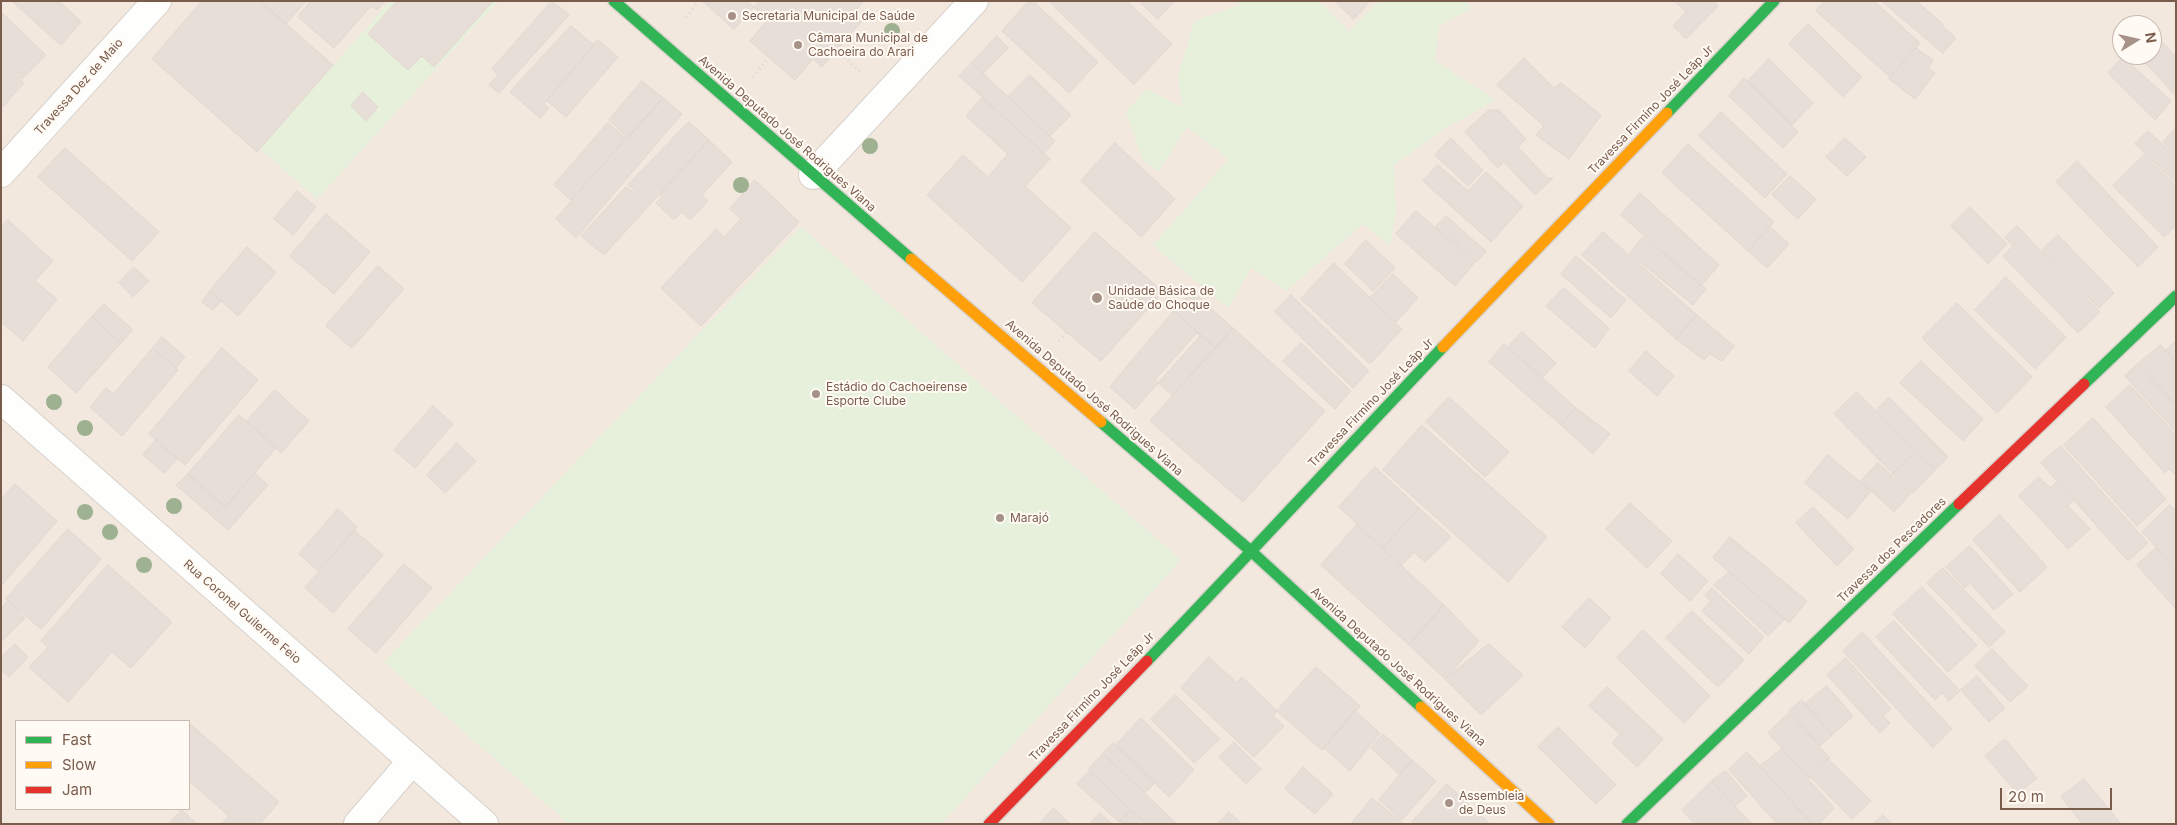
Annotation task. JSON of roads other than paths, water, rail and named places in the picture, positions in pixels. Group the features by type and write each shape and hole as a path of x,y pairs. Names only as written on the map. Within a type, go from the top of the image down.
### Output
{"street":[{"name":"Travessa Dez de Maio","path":"1,173 156,1"},
{"name":"Avenida Deputado José Rodrigues Viana","path":"614,1 813,175 1252,552 1549,824"},
{"path":"813,175 974,1"},
{"name":"Travessa Firmino José Leãp Jr","path":"989,824 1252,552 1298,498 1774,1"},
{"name":"Travessa dos Pescadores","path":"1626,824 2176,296"},
{"name":"Rua Coronel Guilerme Feio","path":"1,399 484,824"},
{"path":"358,824 412,761"}],"place":[{"name":"Secretaria Municipal de Saúde","path":"732,16"},
{"name":"Câmara Municipal de Cachoeira do Arari","path":"798,45"},
{"name":"Unidade Básica de Saúde do Choque","path":"1097,298"},
{"name":"Estádio do Cachoeirense Esporte Clube","path":"816,394"},
{"name":"Marajó","path":"1000,518"},
{"name":"Assembleia de Deus","path":"1449,803"}]}
